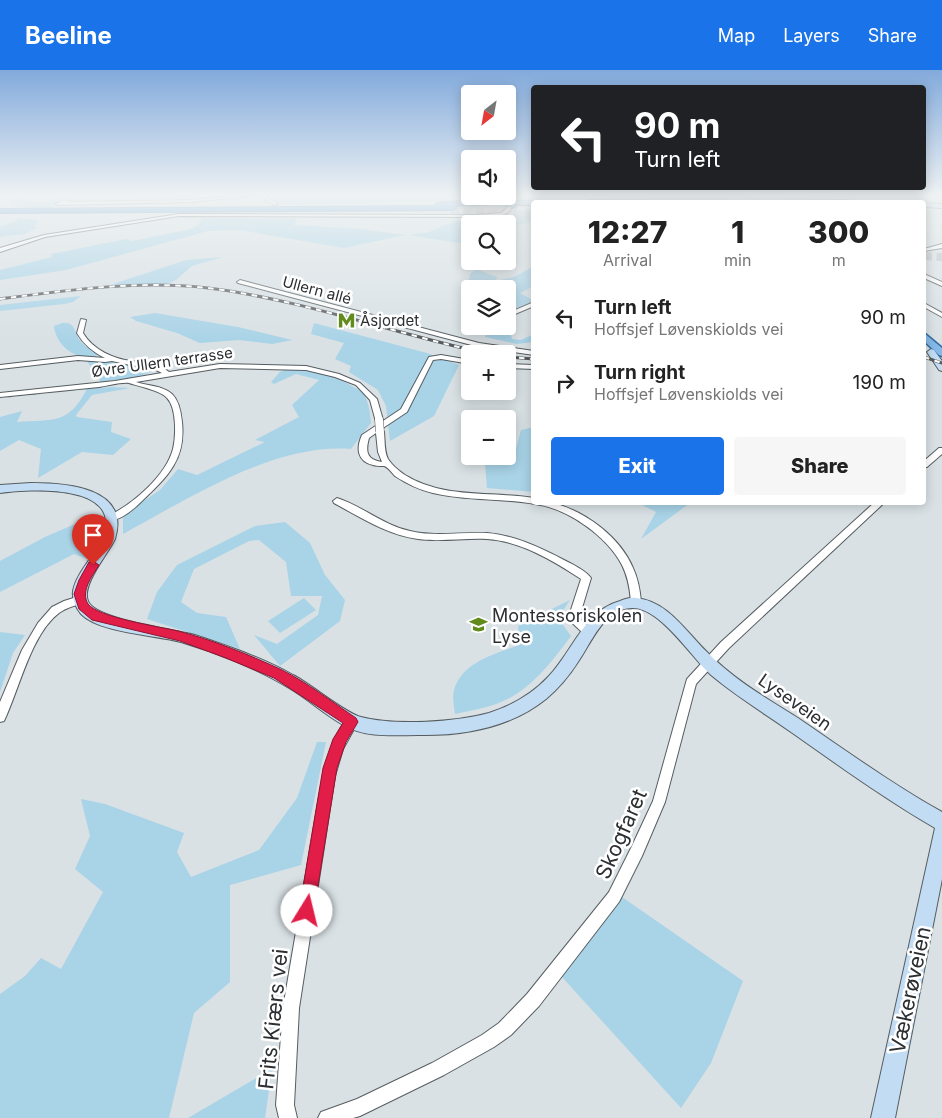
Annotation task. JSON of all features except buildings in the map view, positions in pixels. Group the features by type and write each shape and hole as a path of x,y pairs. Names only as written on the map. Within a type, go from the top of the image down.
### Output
{"main road":[{"path":"926,338 942,354"},
{"path":"927,348 942,354"}],"street":[{"path":"0,250 14,245"},
{"path":"926,250 942,246"},
{"path":"926,277 942,284"},
{"name":"Ullern allé","path":"240,282 479,345 531,353"},
{"path":"516,312 531,305"},
{"path":"926,306 942,315"},
{"path":"84,320 80,329 83,339 91,347 114,358 155,366 167,374"},
{"path":"927,348 942,368"},
{"path":"461,360 441,357 431,358 404,410 364,438 362,455 367,461 387,464 408,481 444,495 500,497 531,501"},
{"path":"0,367 78,358 108,360 114,358"},
{"name":"Øvre Ullern terrasse","path":"0,395 130,381 230,366 306,368 324,371 344,377 363,388 373,399 379,420 383,454 387,464"},
{"path":"516,366 531,367"},
{"path":"111,518 135,503 166,473 174,460 178,443 178,420 172,399 162,391 130,381"},
{"path":"926,463 942,450"},
{"path":"0,488 41,485 74,489 101,502 111,518 111,532 80,589 80,600 89,612 96,617 181,637 231,654 279,674 352,722 377,727 452,728 472,725 507,714 544,691 575,654 588,631 599,617 618,606 636,602 636,592 623,555 609,540 577,517 547,505"},
{"path":"337,501 381,523 418,536 496,537 517,544 571,568 586,578 573,619 588,631"},
{"name":"Skogfaret","path":"327,1118 360,1107 438,1069 494,1037 510,1023 553,976 614,897 637,851 659,802 691,682 724,645 879,505"},
{"path":"0,717 22,662 46,620 57,610 80,600"},
{"name":"Lyseveien","path":"636,602 669,619 707,663 882,786 942,822"},
{"name":"Frits Kiærs vei","path":"288,1118 285,1105 291,1008 323,806 330,768 340,739 352,722"},
{"name":"Vækerøveien","path":"883,1118 939,870 942,832"}],"shaded area":[{"path":"96,245 157,245 66,270 0,280 0,270 52,257 51,254"},
{"path":"326,245 359,245 344,248"},
{"path":"223,257 192,266 176,280 167,284 107,286 186,260"},
{"path":"531,268 531,288 520,293 531,299 531,302 516,308 516,280 500,280 514,277"},
{"path":"475,270 497,277 496,280 469,280 470,274"},
{"path":"81,296 73,302 64,304 0,311 0,305"},
{"path":"155,313 238,327 292,340 272,344 239,340 200,343 177,333 136,321 130,317"},
{"path":"62,323 70,324 83,344 101,355 81,356 67,349 59,341 54,326"},
{"path":"314,323 427,353 459,365 434,416 390,441 386,406 378,390 349,372 351,366 335,359 344,343 311,334"},
{"path":"486,335 511,335 512,339 521,340 531,335 531,342 517,344 485,337"},
{"path":"85,359 115,362 153,371 138,377 100,382 99,376"},
{"path":"287,369 313,371 329,375 362,392 368,403 371,423 351,449 322,449 262,464 204,490 123,534 123,515 160,490 178,469 197,475 265,442 255,440 299,417 292,405 319,380 296,374 274,384 271,382 280,372"},
{"path":"130,388 92,395 76,415 77,417 112,422 111,432 131,439 113,455 82,452 38,478 41,449 19,440 0,451 0,417 22,411 17,422 59,418 73,409 87,389"},
{"path":"531,428 531,492 487,488 485,465 516,465 516,449 521,430"},
{"path":"642,505 687,505 641,539 656,512"},
{"path":"98,514 100,534 87,559 74,554 0,592 0,561 45,537"},
{"path":"285,522 310,543 325,575 345,600 340,621 280,666 254,635 277,644 318,615 322,596 291,596 286,562 259,540 249,541 194,569 181,602 197,613 226,617 240,649 147,619 157,592 177,565 255,526"},
{"path":"304,598 316,610 280,633 268,621"},
{"path":"570,600 558,618 571,636 537,677 517,694 505,700 455,714 454,690 464,672 480,660 519,645 518,626"},
{"path":"0,632 25,635 13,653 0,692"},
{"path":"317,742 326,742 301,865 230,885 230,982 194,1013 169,1118 0,1118 0,994 25,976 41,958 61,969 103,892 75,869 90,836 81,799 105,804 184,833 177,852 191,877 259,850 297,798"},
{"path":"622,897 743,981 711,1063 681,1108 562,977"},
{"path":"272,1069 265,1118 188,1118"}],"tunnel":[{"path":"926,256 942,257"}],"railway":[{"path":"0,299 104,287 156,285 208,288 244,293 314,309 461,348"},
{"path":"516,358 531,359"},
{"path":"926,358 942,363"}],"place":[{"name":"Åsjordet","path":"346,320"},
{"name":"Montessoriskolen Lyse","path":"478,625"}],"route":[{"path":"93,565 80,589 80,600 83,606 96,617 181,637 231,654 279,674 352,722 340,739 330,768 307,911"}]}
